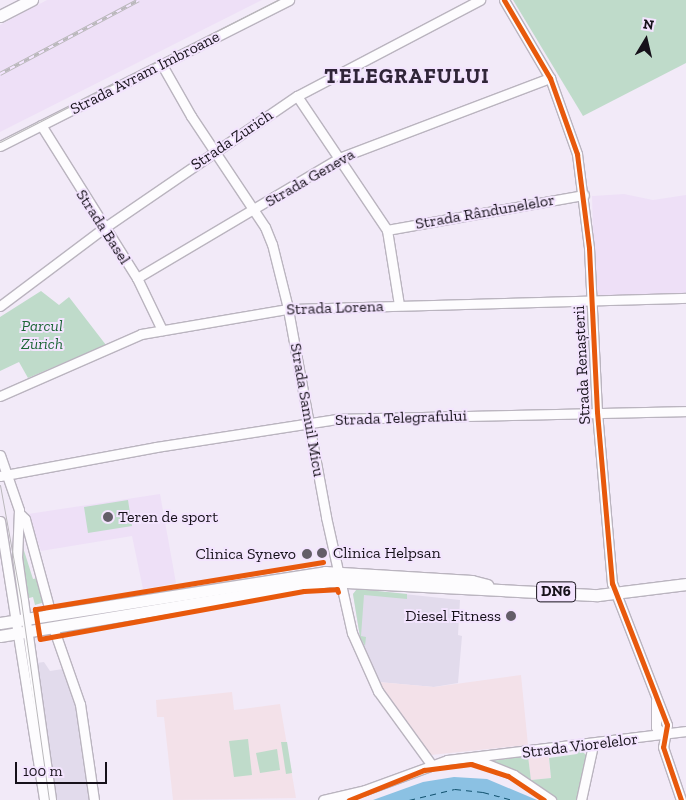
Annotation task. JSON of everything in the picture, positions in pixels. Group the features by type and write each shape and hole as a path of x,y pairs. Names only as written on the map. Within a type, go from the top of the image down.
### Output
{"main road":[{"path":"0,16 32,0"},
{"name":"DN6","path":"0,623 293,575 340,576 425,588 496,588 616,594 686,584"},
{"name":"DN6","path":"0,636 296,586 340,576"}],"street":[{"name":"Strada Avram Imbroane","path":"0,146 289,0"},
{"name":"Strada Zurich","path":"0,306 104,228 297,96 480,0"},
{"name":"Strada Renașterii","path":"504,0 550,78 577,154 584,195 592,302 597,412 612,583 667,725 663,747 681,800"},
{"name":"Strada Samuil Micu","path":"162,65 214,152 254,210 272,244 288,309 326,517 352,633 370,676 387,705 431,764"},
{"name":"Strada Geneva","path":"137,278 339,158 550,78"},
{"path":"297,96 387,230 399,305"},
{"name":"Strada Basel","path":"41,125 137,278 162,330"},
{"name":"Strada Rândunelelor","path":"387,230 584,195"},
{"name":"Strada Lorena","path":"0,396 141,334 288,309 686,298"},
{"name":"Strada Telegrafului","path":"4,474 310,422 597,412 686,411"},
{"path":"0,454 4,474 20,514 25,519 51,615"},
{"path":"20,514 17,554 27,619 24,632 44,800"},
{"path":"0,521 15,620 24,632 50,800"},
{"path":"53,627 80,704 94,800"},
{"name":"Strada Viorelelor","path":"323,800 365,790 431,764 664,735 686,730"},
{"path":"581,800 593,744"},
{"path":"474,759 514,775 551,800"}],"shaded area":[{"path":"47,0 262,0 0,132 0,25"},
{"path":"624,194 653,200 686,195 686,295 595,298 592,196"},
{"path":"160,494 176,583 143,589 132,536 41,551 28,514"},
{"path":"357,589 460,600 458,635 462,636 458,683 434,687 378,682 360,637 353,594"},
{"path":"44,662 50,671 69,668 79,706 92,800 56,800 36,663"},
{"path":"521,675 528,745 431,755 378,682 434,687"},
{"path":"232,692 234,710 280,704 296,798 173,800 164,717 157,717 156,700"},
{"path":"548,753 551,778 531,780 528,756"}],"green space":[{"path":"513,0 686,0 686,63 583,116"},
{"name":"Parcul Zürich","path":"41,291 59,305 69,297 106,345 28,378 19,362 0,371 0,317"},
{"name":"Teren de sport","path":"128,500 132,526 88,533 84,507"},
{"path":"20,538 33,579 38,578 45,602 35,605 33,597 29,598 27,589 24,589 19,556"},
{"path":"357,589 407,594 407,599 364,595 361,636 366,637 365,646 360,637 353,594"},
{"path":"248,739 252,775 234,777 229,741"},
{"path":"281,742 287,742 292,773 286,774"},
{"path":"277,749 280,770 260,773 256,753"},
{"path":"580,749 586,755 577,800 556,800 531,780 551,778 549,758 577,754"},
{"path":"528,756 531,780 492,761"}],"water":[{"path":"454,777 487,779 537,800 373,800 423,782"}],"ferry route":[{"path":"409,800 455,789 483,792 513,800"}],"tram line":[{"path":"0,142 278,0"},
{"path":"0,485 21,601 49,800"}],"railway":[{"path":"0,74 139,0"}],"cycle path":[{"path":"504,0 550,78 577,154 589,248 597,412 612,583 667,725 663,747 681,800"},
{"path":"323,562 35,609 40,639 304,591 337,589 338,592"},
{"path":"349,800 424,770 471,764 508,776 544,800"}],"place":[{"name":"Teren de sport","path":"108,517"},
{"name":"Clinica Helpsan","path":"322,553"},
{"name":"Clinica Synevo","path":"307,554"},
{"name":"Diesel Fitness","path":"511,616"}],"district":[{"name":"TELEGRAFULUI","path":"407,76"}]}
